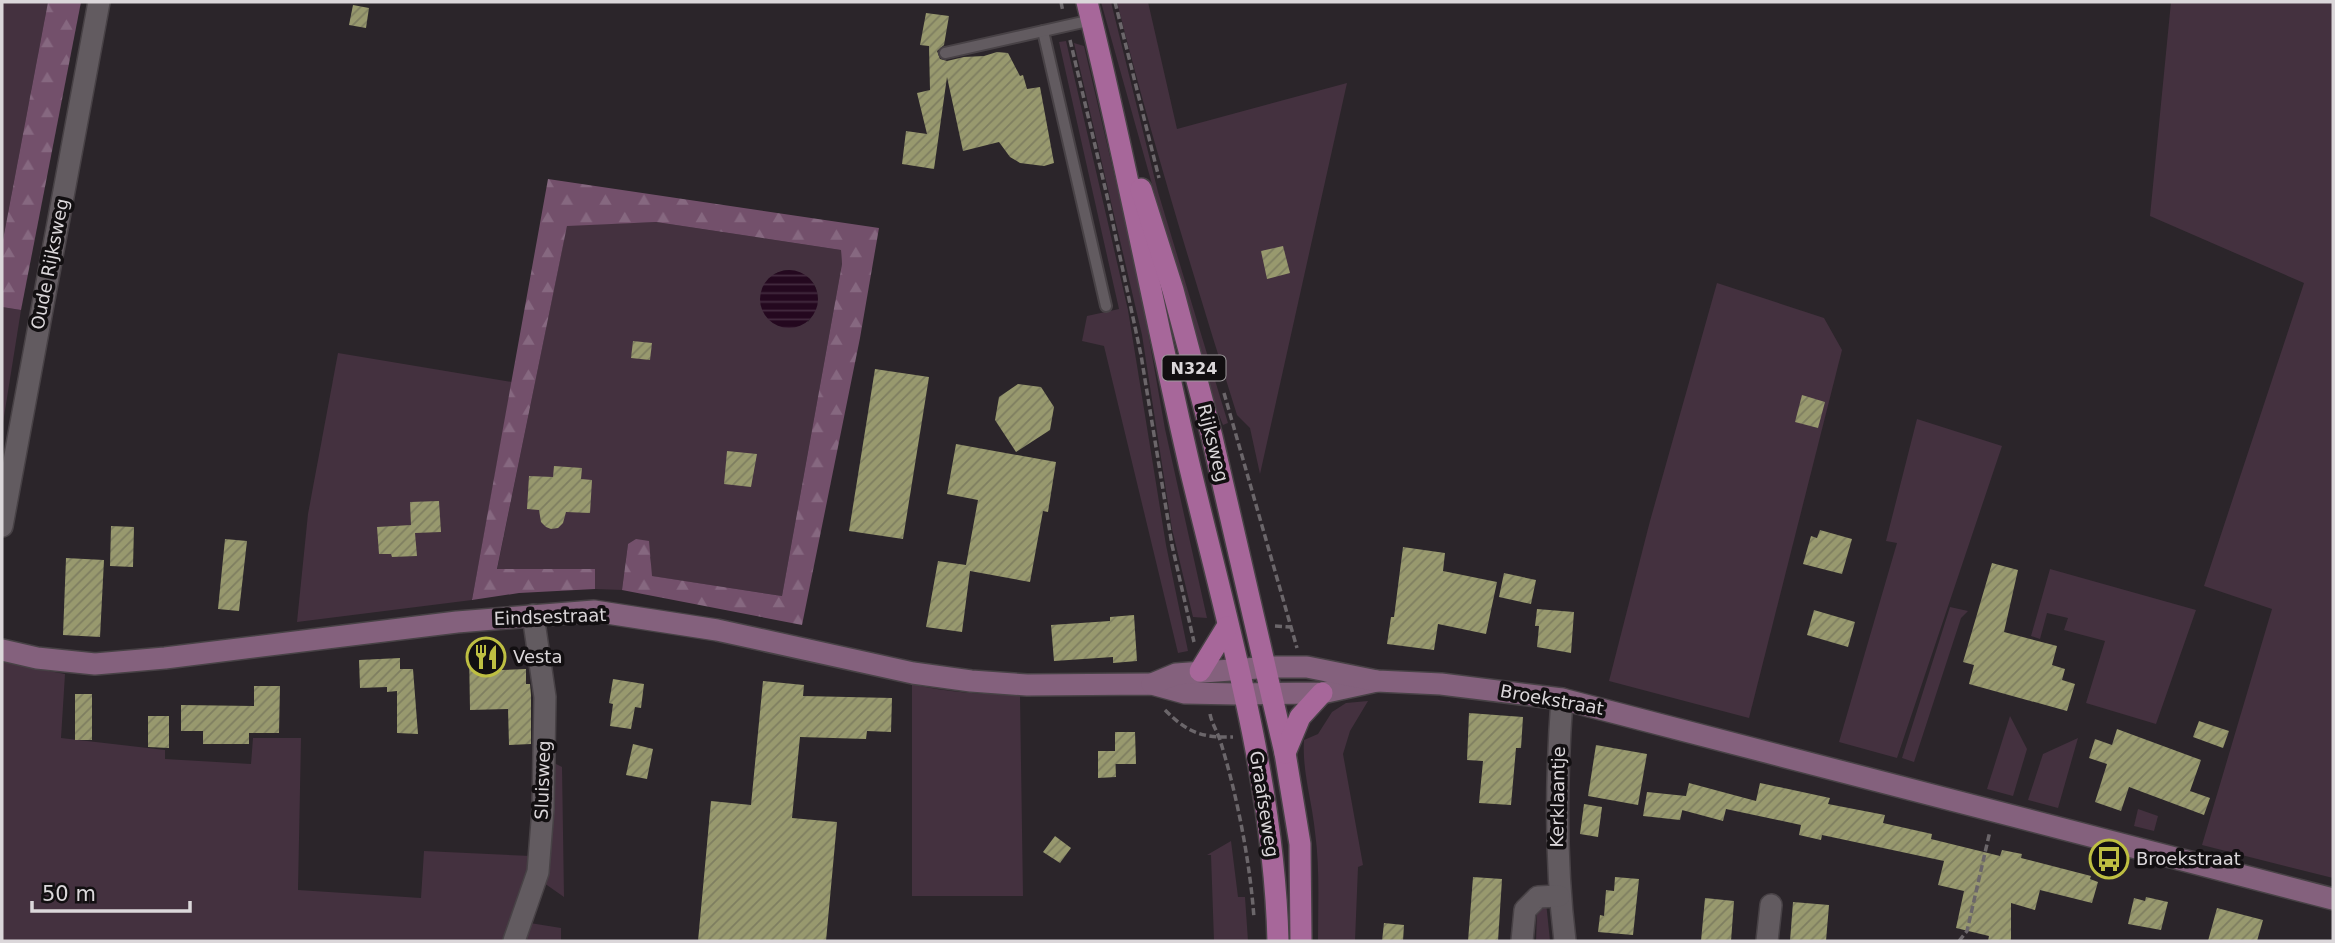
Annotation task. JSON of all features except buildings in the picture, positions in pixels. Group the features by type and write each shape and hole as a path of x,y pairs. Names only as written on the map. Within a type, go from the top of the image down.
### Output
{"main road":[{"name":"Rijksweg","path":"1089,11 1105,74 1158,329 1237,669"},
{"name":"Rijksweg","path":"1105,74 1176,304 1212,437 1272,694"},
{"path":"1200,671 1227,626"},
{"name":"Graafseweg","path":"1237,669 1270,828 1277,897 1278,941"},
{"path":"1285,753 1300,717 1322,693"},
{"name":"Graafseweg","path":"1272,694 1300,844 1301,941"}],"street":[{"name":"Oude Rijksweg","path":"2,526 99,2"},
{"name":"Eindsestraat","path":"2,650 37,658 95,664 533,615 594,611 717,630 913,673 971,681 1027,685 1145,684 1185,693 1272,694"},
{"name":"Sluisweg","path":"514,941 538,872 543,810 545,697 533,615"},
{"name":"Eindsestraat","path":"1145,684 1176,674 1266,667"},
{"name":"Broekstraat","path":"1266,667 1315,668 1377,681 1441,684 1562,699 2333,899"},
{"name":"Broekstraat","path":"1272,694 1322,693 1377,681"},
{"name":"Kerklaantje","path":"1562,699 1556,830 1559,896 1565,941"},
{"path":"1522,941 1525,910 1538,897 1559,896"},
{"path":"1768,941 1771,905"}],"lane":[{"path":"944,53 1066,25 1089,11"},
{"path":"1043,31 1105,306"}],"path":[{"path":"1061,2 1141,355 1162,492 1191,628"},
{"name":"Graafseweg","path":"1145,684 1180,725 1192,732 1219,737 1252,889 1254,928"},
{"path":"1959,941 1967,931 1995,812"}],"shaded area":[{"path":"2,2 48,2 2,245"},
{"path":"1101,2 1111,2 1158,192 1228,423 1223,425 1211,395"},
{"path":"1117,2 1148,2 1177,129 1347,83 1260,474 1250,428 1237,415 1189,261"},
{"path":"2171,2 2333,2 2333,878 2202,845 2272,609 2204,586 2304,283 2150,216"},
{"path":"1066,41 1128,310 1166,545 1188,651 1178,653 1104,346 1082,341 1087,316 1119,309 1059,42"},
{"path":"1074,43 1084,46 1138,276 1165,429 1207,618 1193,617 1172,529 1142,335"},
{"path":"656,222 841,250 842,264 782,596 651,576 651,557 628,544 622,590 595,589 595,569 497,570 567,225","holes":["786,270 797,272 812,281 818,296 814,313 808,322 774,274"]},
{"path":"783,270 795,270 805,274 814,283 818,305 810,320 795,328 783,328 773,324 764,315 760,305 760,293 764,283 773,274"},
{"path":"1717,283 1824,318 1842,350 1749,718 1609,681 1650,521"},
{"path":"2,307 21,310 2,429"},
{"path":"338,353 512,382 472,600 297,622 308,514"},
{"path":"1917,419 2002,446 1897,758 1839,742 1897,543 1886,541"},
{"path":"2050,569 2196,610 2156,724 2086,703 2105,641 2064,630 2068,618 2047,613 2040,639 2031,636"},
{"path":"1950,607 1968,611 1961,618 1914,762 1902,758"},
{"path":"2,662 65,674 61,738 165,750 165,759 251,764 253,738 301,738 298,890 421,898 424,851 531,856 530,870 505,941 2,941"},
{"path":"912,684 952,691 1020,695 1023,896 912,896"},
{"path":"1368,701 1350,731 1343,754 1363,865 1358,867 1355,941 1318,941 1318,859 1304,763 1304,740 1318,734 1332,712 1346,703"},
{"path":"2010,716 2027,749 2013,796 1987,789"},
{"path":"2078,738 2058,808 2028,800 2043,754"},
{"path":"554,763 562,767 564,897 544,883 547,873"},
{"path":"2138,809 2158,816 2154,831 2134,826"},
{"path":"1231,841 1238,897 1245,897 1248,941 1214,941 1211,855 1207,855"},
{"path":"1546,902 1550,941 1536,941 1537,910"},
{"path":"530,923 561,928 561,941 523,941"}],"green space":[{"path":"48,2 81,2 21,310 2,307 2,245"},
{"path":"548,179 879,228 860,338 802,625 622,590 628,544 636,539 649,541 652,576 782,596 842,264 841,250 656,222 567,226 497,569 595,569 595,589 519,593 472,600"}],"place":[{"name":"Vesta","path":"486,657"},
{"name":"Broekstraat","path":"2109,859"}]}
